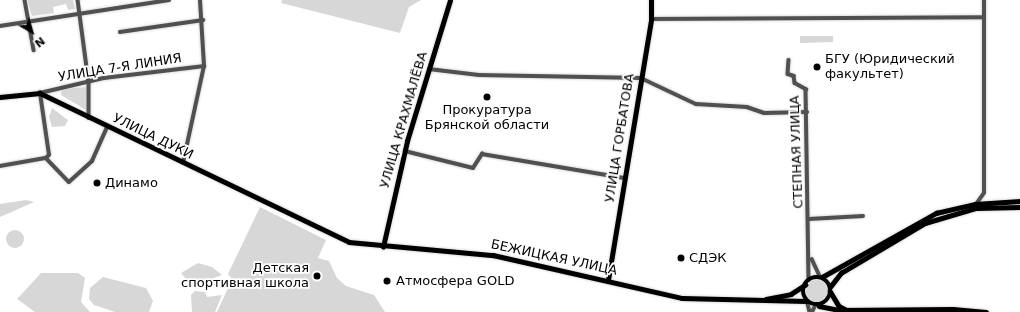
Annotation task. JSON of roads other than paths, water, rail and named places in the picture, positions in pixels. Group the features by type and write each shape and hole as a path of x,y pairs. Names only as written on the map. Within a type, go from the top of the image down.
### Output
{"main road":[{"name":"УЛИЦА КРАХМАЛЁВА","path":"383,247 404,151 450,0"},
{"name":"УЛИЦА ГОРБАТОВА","path":"608,280 651,19 651,0"},
{"name":"УЛИЦА ДУКИ","path":"40,93 294,218"},
{"path":"0,97 40,93"},
{"path":"717,300 768,299 791,294 805,285 809,280 821,276 923,218 977,204 1020,201"},
{"path":"817,306 841,273 924,223 970,210 1020,207"},
{"name":"БЕЖИЦКАЯ УЛИЦА","path":"294,218 349,242 383,247 493,255 682,298 717,300"},
{"path":"821,276 839,306 849,310"},
{"path":"805,285 807,302"},
{"path":"717,300 807,302 817,306 849,310 953,308 986,312"}],"street":[{"path":"24,0 34,50"},
{"path":"78,0 89,82 89,118"},
{"path":"0,26 169,0"},
{"path":"183,163 204,66 203,20 200,0"},
{"path":"977,204 984,193 984,0"},
{"path":"651,19 984,17"},
{"path":"120,32 203,20"},
{"name":"СТЕПНАЯ УЛИЦА","path":"789,60 788,74 794,76 795,83 806,89 810,254 809,280"},
{"name":"УЛИЦА 7-Я ЛИНИЯ","path":"40,93 89,82 204,66"},
{"path":"429,69 479,75 641,78 696,104 747,107 764,113 807,112"},
{"path":"0,166 46,158 50,154 40,93"},
{"path":"46,158 69,182 92,161 107,127"},
{"path":"404,151 473,168 482,154 624,178"},
{"path":"984,193 991,202"},
{"path":"809,219 863,216"},
{"path":"810,254 821,276"},
{"path":"807,302 811,312 817,306"}],"place":[{"name":"БГУ (Юридический факультет)","path":"817,67"},
{"name":"Прокуратура Брянской области","path":"487,97"},
{"name":"Динамо","path":"97,183"},
{"name":"СДЭК","path":"681,258"},
{"name":"Детская спортивная школа","path":"317,276"},
{"name":"Атмосфера GOLD","path":"387,281"}]}
